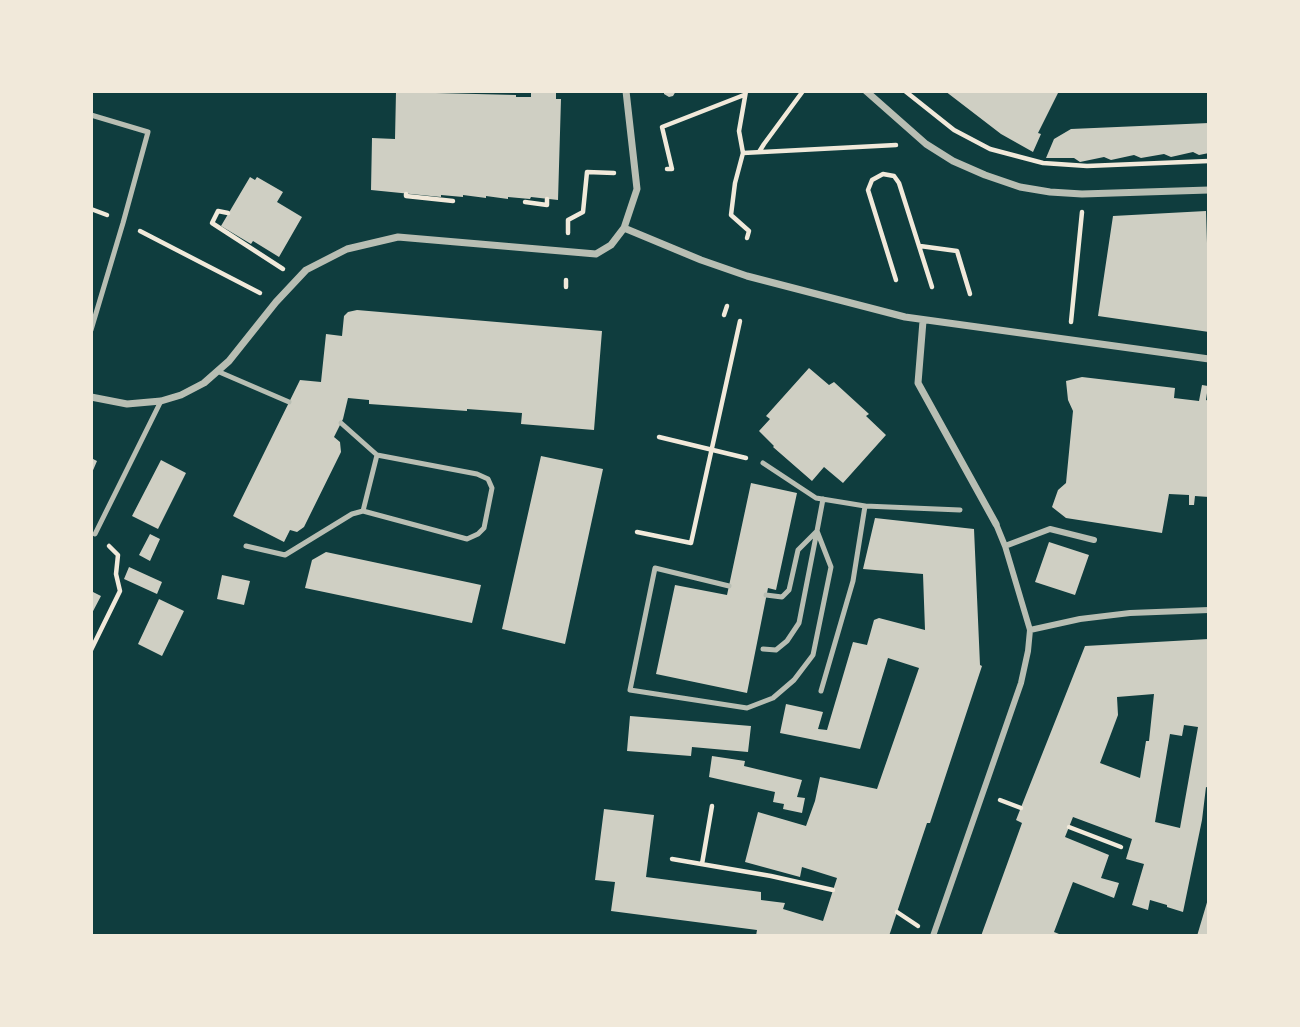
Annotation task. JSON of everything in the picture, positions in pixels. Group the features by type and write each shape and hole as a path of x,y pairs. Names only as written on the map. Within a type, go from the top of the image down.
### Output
{"street":[{"path":"91,397 127,404 161,401 181,395 204,383 245,342 276,302 306,270 347,249 398,237 596,254 611,245 624,228 637,189 626,91"},
{"path":"866,91 926,144 953,161 1020,187 1083,194 1209,190"},
{"path":"624,228 747,276 905,317 1209,359"},
{"path":"923,321 918,383 996,524 1030,630 1021,683 933,936"},
{"path":"1005,546 1050,529 1094,540"},
{"path":"1030,630 1057,623 1130,613 1209,610"}],"lane":[{"path":"91,115 148,132 124,223 91,330"},
{"path":"218,371 289,402"},
{"path":"95,534 161,401"},
{"path":"246,546 285,555 352,514 363,511 467,538 478,534 484,528 492,488 488,479 477,474 377,455 341,423"},
{"path":"363,511 377,455"},
{"path":"763,463 816,498 865,506 960,510"},
{"path":"763,649 776,650 788,641 799,622 823,499"},
{"path":"821,691 853,581 865,506"},
{"path":"729,586 655,568 630,690 747,708 773,698 794,680 813,655 831,567 817,531"},
{"path":"766,595 782,597 789,590 798,550 817,531"}],"path":[{"path":"759,152 803,91"},
{"path":"905,91 954,130 990,149 1043,163 1087,166 1209,161"},
{"path":"746,93 739,131 743,153 735,183 731,215 749,231 747,238"},
{"path":"667,169 672,169 662,127 746,93"},
{"path":"743,153 926,144"},
{"path":"568,233 568,220 583,212 587,172 614,173"},
{"path":"896,280 868,190 872,180 883,174 894,176 899,183 932,287"},
{"path":"406,194 453,201"},
{"path":"525,202 547,205 547,199"},
{"path":"91,209 124,223 276,302"},
{"path":"228,214 218,211 212,223 298,279"},
{"path":"1073,341 1080,232"},
{"path":"920,246 957,251 970,294"},
{"path":"566,280 566,287"},
{"path":"724,315 727,306"},
{"path":"637,532 691,544 740,321"},
{"path":"659,437 763,463"},
{"path":"91,650 120,591 116,575 118,555 95,534"},
{"path":"702,864 712,806"},
{"path":"1069,827 1121,847"},
{"path":"672,859 833,890"}],"building":[{"path":"531,91 556,91 556,99 561,99 558,200 463,195 441,197 371,190 372,138 395,139 396,92 531,97"},
{"path":"664,91 676,91 669,97"},
{"path":"945,91 1059,91 1038,133 1041,134 1033,152 1001,134"},
{"path":"1209,123 1209,153 1199,155 1193,152 1171,157 1164,154 1141,158 1134,155 1111,160 1104,157 1080,162 1074,158 1046,158 1054,139 1071,129"},
{"path":"250,177 255,180 257,177 283,192 277,202 302,217 279,257 221,226"},
{"path":"1206,211 1209,243 1209,332 1098,316 1113,216"},
{"path":"357,310 602,331 594,430 521,424 522,413 369,404 369,400 348,398 343,419 334,437 340,442 341,452 304,527 297,532 290,530 284,542 233,516 300,380 321,382 326,334 342,336 344,316"},
{"path":"809,368 829,385 834,382 869,414 866,416 886,435 843,483 824,467 812,481 759,431 770,419 766,416"},
{"path":"1082,377 1175,388 1174,398 1199,401 1202,385 1208,386 1206,400 1209,401 1209,497 1195,496 1194,505 1189,505 1189,495 1169,494 1162,533 1066,518 1052,507 1058,490 1066,483 1073,411 1068,400 1066,381"},
{"path":"541,456 603,469 565,644 502,629"},
{"path":"91,458 97,461 91,475"},
{"path":"161,460 186,473 158,529 132,516"},
{"path":"751,483 797,493 776,590 768,588 747,693 656,674 675,585 727,595"},
{"path":"875,518 974,529 982,666 889,936 756,936 757,930 611,911 615,882 595,880 604,809 654,815 646,877 761,892 761,900 785,903 783,909 823,921 837,878 802,867 800,877 745,862 758,812 806,826 820,777 877,789 919,668 888,658 860,749 780,733 786,704 823,712 818,729 827,730 853,642 867,645 874,620 879,618 925,630 923,574 863,569"},
{"path":"150,534 160,539 150,561 139,555"},
{"path":"1049,542 1089,555 1075,595 1035,582"},
{"path":"326,552 481,585 472,623 305,588 312,560"},
{"path":"129,567 162,582 157,594 124,579"},
{"path":"222,575 250,581 244,605 217,599"},
{"path":"91,591 101,596 91,615"},
{"path":"159,599 184,611 162,656 138,644"},
{"path":"1209,639 1209,788 1206,787 1183,912 1150,900 1148,910 1132,905 1144,864 1126,859 1132,839 1073,817 1065,837 1109,855 1101,878 1119,883 1114,898 1073,882 1054,932 1064,936 981,936 1022,823 1016,820 1085,646","holes":["1154,694 1149,741 1146,741 1140,778 1100,763 1118,715 1117,697","1184,725 1198,727 1180,828 1155,822 1170,734 1182,736"]},
{"path":"630,716 751,726 748,752 692,747 691,756 627,751"},
{"path":"712,756 745,761 744,766 802,780 797,797 805,798 802,813 783,809 784,804 773,802 775,792 709,777"},
{"path":"1208,899 1209,936 1197,936"}]}
